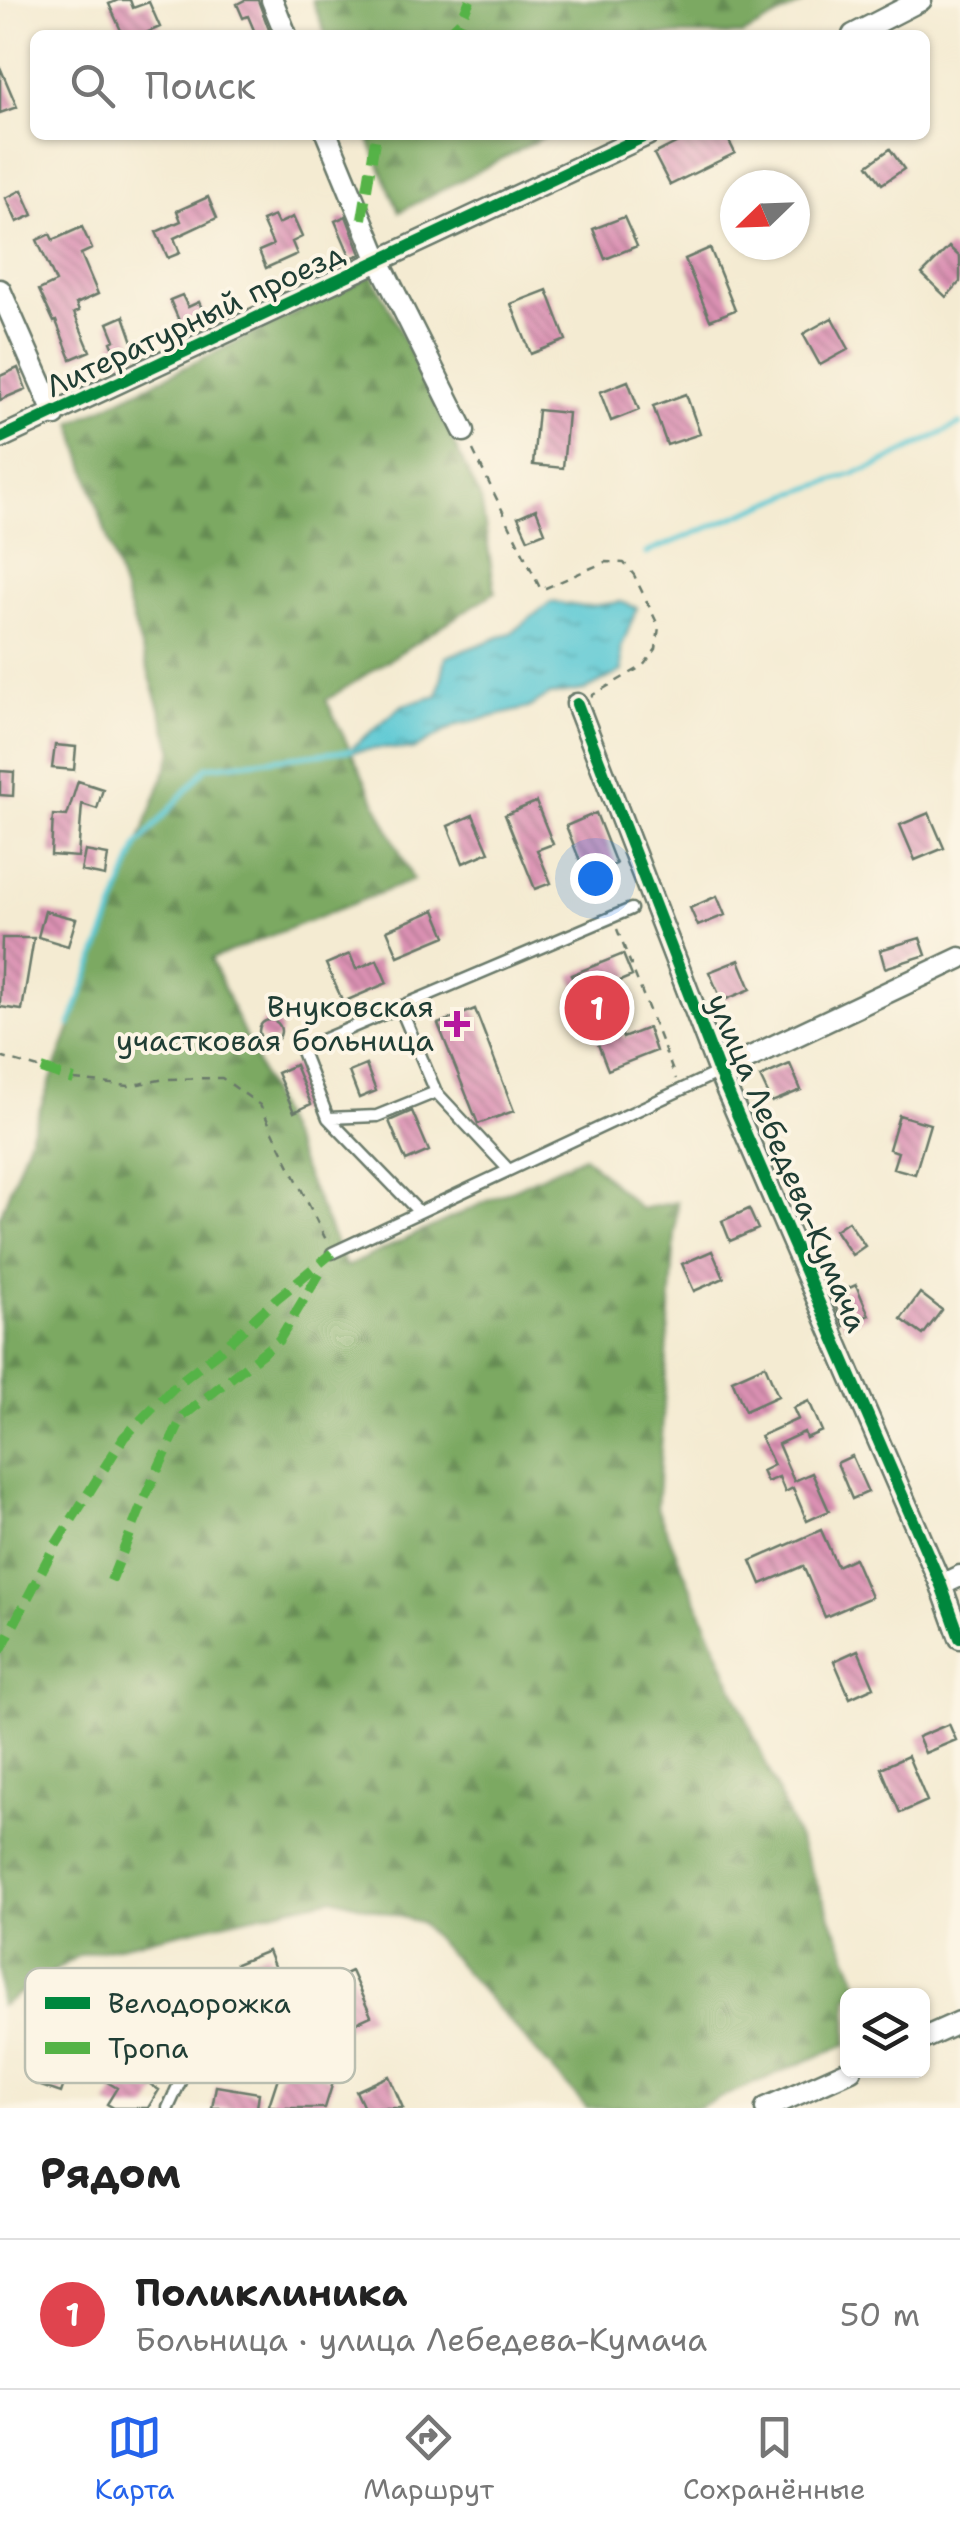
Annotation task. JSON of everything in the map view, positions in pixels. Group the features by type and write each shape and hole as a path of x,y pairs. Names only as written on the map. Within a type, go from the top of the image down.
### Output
{"street":[{"path":"272,0 284,30"},
{"path":"863,30 921,0"},
{"path":"329,140 380,261 464,431"},
{"name":"Литературный проезд","path":"0,438 635,140"},
{"path":"0,290 55,414"},
{"name":"улица Лебедева-Кумача","path":"577,704 719,1072 950,1581 960,1638"},
{"path":"719,1072 960,958"},
{"path":"930,2035 960,2022"},
{"path":"766,2108 840,2075"}],"lane":[{"path":"418,1210 328,1118 301,1049 631,909"},
{"path":"400,1007 436,1092 508,1169"},
{"path":"332,1253 719,1072"},
{"path":"328,1118 377,1116 436,1092"},
{"path":"168,2108 179,2083"}],"path":[{"path":"464,431 540,590 605,562 624,563 634,575 659,627 656,649 644,666 577,704"},
{"path":"612,917 681,1090"},
{"path":"0,1057 42,1069"},
{"path":"74,1080 129,1086 165,1079 222,1078 260,1106 332,1253"}],"green space":[{"path":"312,0 809,0 752,30 324,30"},
{"path":"369,140 538,140 399,212"},
{"path":"373,275 481,500 495,592 326,700 413,880 211,959 346,1267 584,1156 640,1209 677,1202 657,1508 861,1988 840,1988 840,2047 696,2108 587,2108 420,1922 333,1898 79,1955 59,1968 25,1968 25,1990 0,2006 0,1217 173,751 72,423"}],"water":[{"path":"551,602 585,607 621,602 637,608 621,648 622,671 585,690 550,695 528,708 457,725 412,750 347,752 403,705 438,696 446,657 511,633"}],"building":[{"path":"130,0 133,8 149,2 160,27 121,30 109,4"},
{"path":"258,0 269,30 254,30 237,4"},
{"path":"0,67 17,107 0,113"},
{"path":"682,140 728,140 735,153 670,185 654,154"},
{"path":"890,149 904,169 882,184 868,165"},
{"path":"22,190 33,215 17,222 6,198"},
{"path":"208,197 217,218 174,238 180,253 168,258 156,232 181,221 177,211"},
{"path":"274,216 278,224 293,217 302,237 292,242 297,254 266,268 259,251 273,245 262,221"},
{"path":"346,216 361,254 351,258 335,221"},
{"path":"624,217 637,246 605,259 593,229"},
{"path":"82,227 92,249 81,254 98,294 76,304 79,311 74,313 90,351 71,359 39,290 56,282 37,240 50,234 53,240"},
{"path":"949,247 960,257 960,282 946,297 922,274"},
{"path":"710,248 735,310 710,320 685,259"},
{"path":"547,290 566,340 531,354 511,304"},
{"path":"182,295 188,307 199,302 208,322 184,332 170,300"},
{"path":"124,316 138,356 120,363 108,323"},
{"path":"832,318 849,349 820,365 803,334"},
{"path":"18,368 26,389 0,400 0,376"},
{"path":"628,381 639,410 611,421 600,392"},
{"path":"686,394 700,434 667,445 653,406"},
{"path":"538,410 568,413 563,468 533,465"},
{"path":"536,509 545,532 528,539 518,517"},
{"path":"55,745 76,747 74,770 52,768"},
{"path":"0,771 14,772 13,796 0,795"},
{"path":"78,781 103,789 97,809 82,804 78,857 51,855 53,815 67,816"},
{"path":"536,802 553,844 537,850 551,883 535,889 505,815"},
{"path":"596,813 616,864 586,876 566,826"},
{"path":"929,813 944,848 915,860 900,825"},
{"path":"473,815 489,852 463,863 448,826"},
{"path":"85,851 108,855 105,876 81,871"},
{"path":"717,896 725,915 698,926 690,908"},
{"path":"435,910 446,936 398,956 387,930"},
{"path":"45,911 76,919 68,946 38,937"},
{"path":"2,938 34,938 22,1010 0,1007"},
{"path":"920,938 926,955 885,968 880,950"},
{"path":"350,954 356,969 377,960 387,983 343,1002 326,964"},
{"path":"623,954 632,976 603,988 623,1038 648,1028 656,1051 608,1070 571,975"},
{"path":"739,960 751,989 722,1001 709,972"},
{"path":"475,1009 514,1111 478,1124 438,1024"},
{"path":"270,1020 278,1023 278,1039 270,1042 262,1039 259,1031 262,1023"},
{"path":"790,1064 801,1090 772,1102 760,1077"},
{"path":"295,1065 311,1104 294,1112 277,1073"},
{"path":"366,1065 376,1091 359,1098 349,1072"},
{"path":"412,1111 429,1151 406,1161 389,1121"},
{"path":"899,1115 930,1124 915,1174 893,1168 898,1152 889,1149"},
{"path":"749,1209 758,1229 730,1241 722,1221"},
{"path":"848,1221 865,1246 852,1255 835,1230"},
{"path":"712,1251 724,1278 694,1291 682,1264"},
{"path":"856,1285 869,1315 844,1326 831,1296"},
{"path":"920,1293 942,1310 923,1335 901,1319"},
{"path":"765,1365 778,1396 745,1411 732,1380"},
{"path":"809,1401 822,1431 806,1438 804,1432 778,1444 794,1481 812,1473 829,1511 807,1521 793,1488 785,1492 779,1477 767,1482 762,1471 774,1465 760,1436 798,1419 793,1408"},
{"path":"852,1456 868,1492 852,1499 837,1463"},
{"path":"821,1530 837,1566 854,1558 871,1597 825,1617 803,1566 761,1584 751,1561"},
{"path":"858,1650 874,1687 850,1698 834,1661"},
{"path":"949,1724 956,1740 925,1753 918,1737"},
{"path":"908,1756 927,1801 900,1813 881,1768"},
{"path":"268,1951 275,1968 238,1968 236,1964"},
{"path":"355,1980 371,2016 355,2023"},
{"path":"389,2076 403,2108 364,2108 356,2091"},
{"path":"35,2083 64,2083 61,2093"},
{"path":"109,2083 148,2083 159,2090 148,2108 114,2108 107,2104 117,2088"},
{"path":"276,2083 333,2083 325,2108 269,2105"},
{"path":"216,2086 259,2093 257,2108 212,2108"}],"waterway":[{"path":"646,553 789,495 874,467 960,424"},
{"path":"70,1025 138,845 207,767 351,750"}],"marked path":[{"path":"451,30 460,22 470,0"},
{"path":"362,219 375,140"},
{"path":"42,1069 74,1080"},
{"path":"0,1651 53,1549 124,1437 176,1385 332,1253"},
{"path":"111,1581 183,1416 279,1340 324,1266"}],"cycle path":[{"path":"0,438 636,140"},
{"path":"577,704 719,1072 941,1585 960,1638"}],"place":[{"name":"Поликлиника","path":"597,1008"},
{"name":"Внуковская участковая больница","path":"457,1024"}]}
